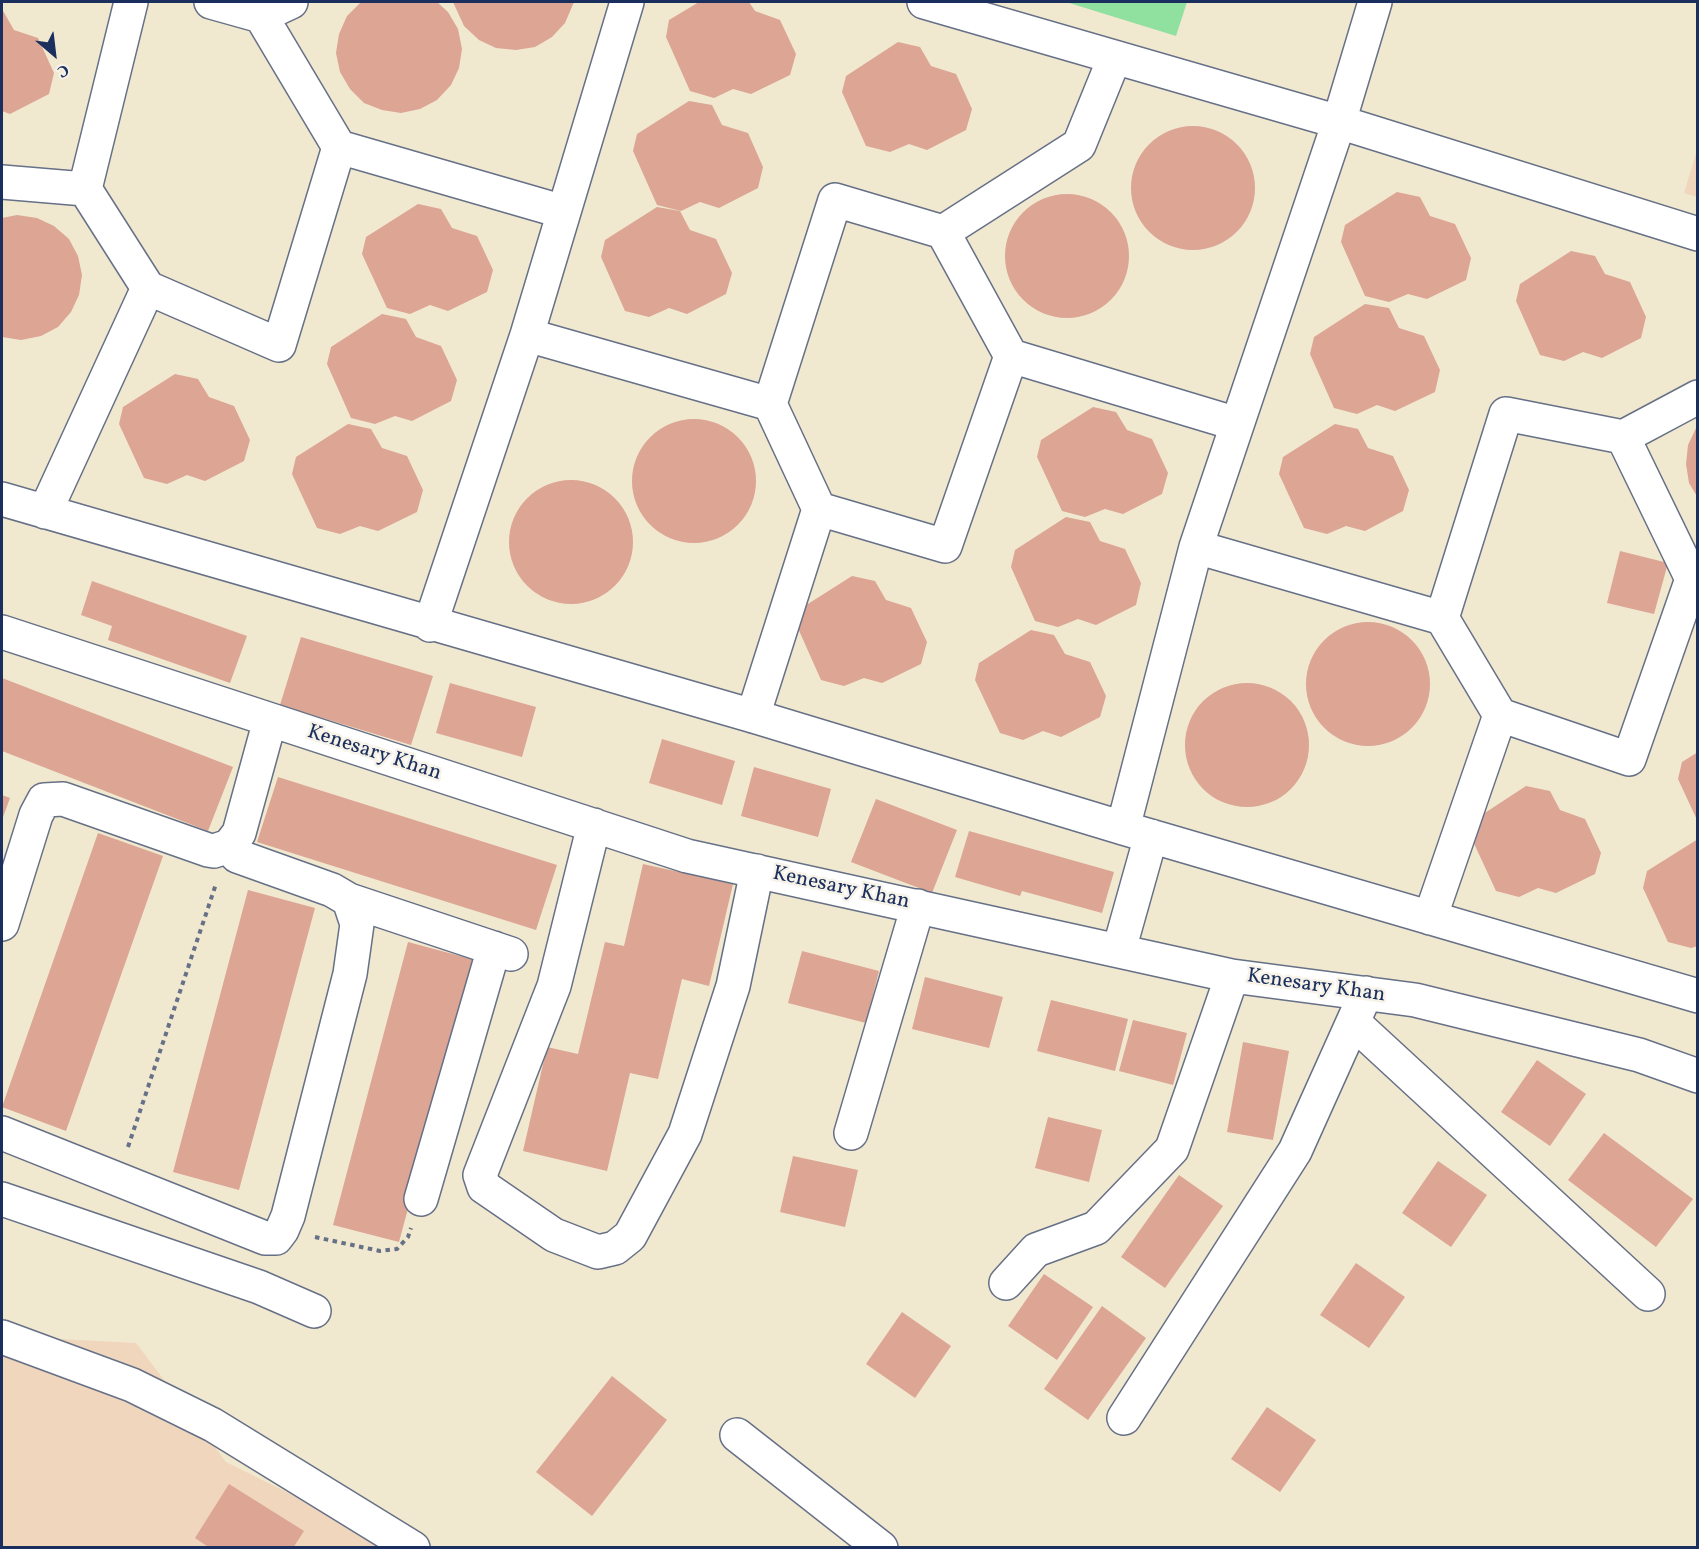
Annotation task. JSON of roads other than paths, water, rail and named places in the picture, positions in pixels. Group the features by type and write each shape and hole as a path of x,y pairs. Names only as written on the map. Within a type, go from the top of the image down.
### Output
{"street":[{"path":"131,2 85,189 148,288 279,345 339,147"},
{"path":"211,2 261,16 291,2"},
{"path":"430,625 527,335 627,2"},
{"path":"924,2 1339,122 1698,234"},
{"path":"1119,950 1137,832 1196,548 1339,122 1375,2"},
{"path":"261,16 339,147 564,212"},
{"path":"943,232 1079,145 1114,58"},
{"path":"2,182 85,189"},
{"path":"753,716 819,509 770,404 836,200 943,232 1011,356 1237,423"},
{"path":"45,512 148,288"},
{"path":"527,335 770,404"},
{"path":"819,509 945,546 1011,356"},
{"path":"1442,618 1506,414 1623,437 1698,397"},
{"path":"1196,548 1442,618 1500,715 1629,759 1695,580 1623,437"},
{"path":"2,500 430,625 753,716 1137,832 1698,996"},
{"name":"Kenesary Khan","path":"2,632 687,856 1232,975 1360,1008 1415,1000 1628,1053 1698,1076"},
{"path":"1430,918 1500,715"},
{"path":"2,924 36,815 44,800 63,799 208,850 229,846 239,832 270,720"},
{"path":"594,825 554,986 480,1175 484,1187 554,1235 598,1252 615,1248 630,1236 685,1134 733,986 757,871"},
{"path":"229,846 237,856 332,890 349,900 502,951 421,1199"},
{"path":"259,1287 288,1216 350,975 357,924 349,900"},
{"path":"851,1133 918,906"},
{"path":"1006,1283 1036,1250 1096,1228 1172,1149 1232,975"},
{"path":"1124,1418 1295,1151 1360,1008 1648,1294"},
{"path":"2,1133 265,1238 279,1234"},
{"path":"2,1199 259,1287 314,1311"},
{"path":"2,1337 132,1386 213,1425 413,1548"},
{"path":"737,1435 881,1548"}]}
